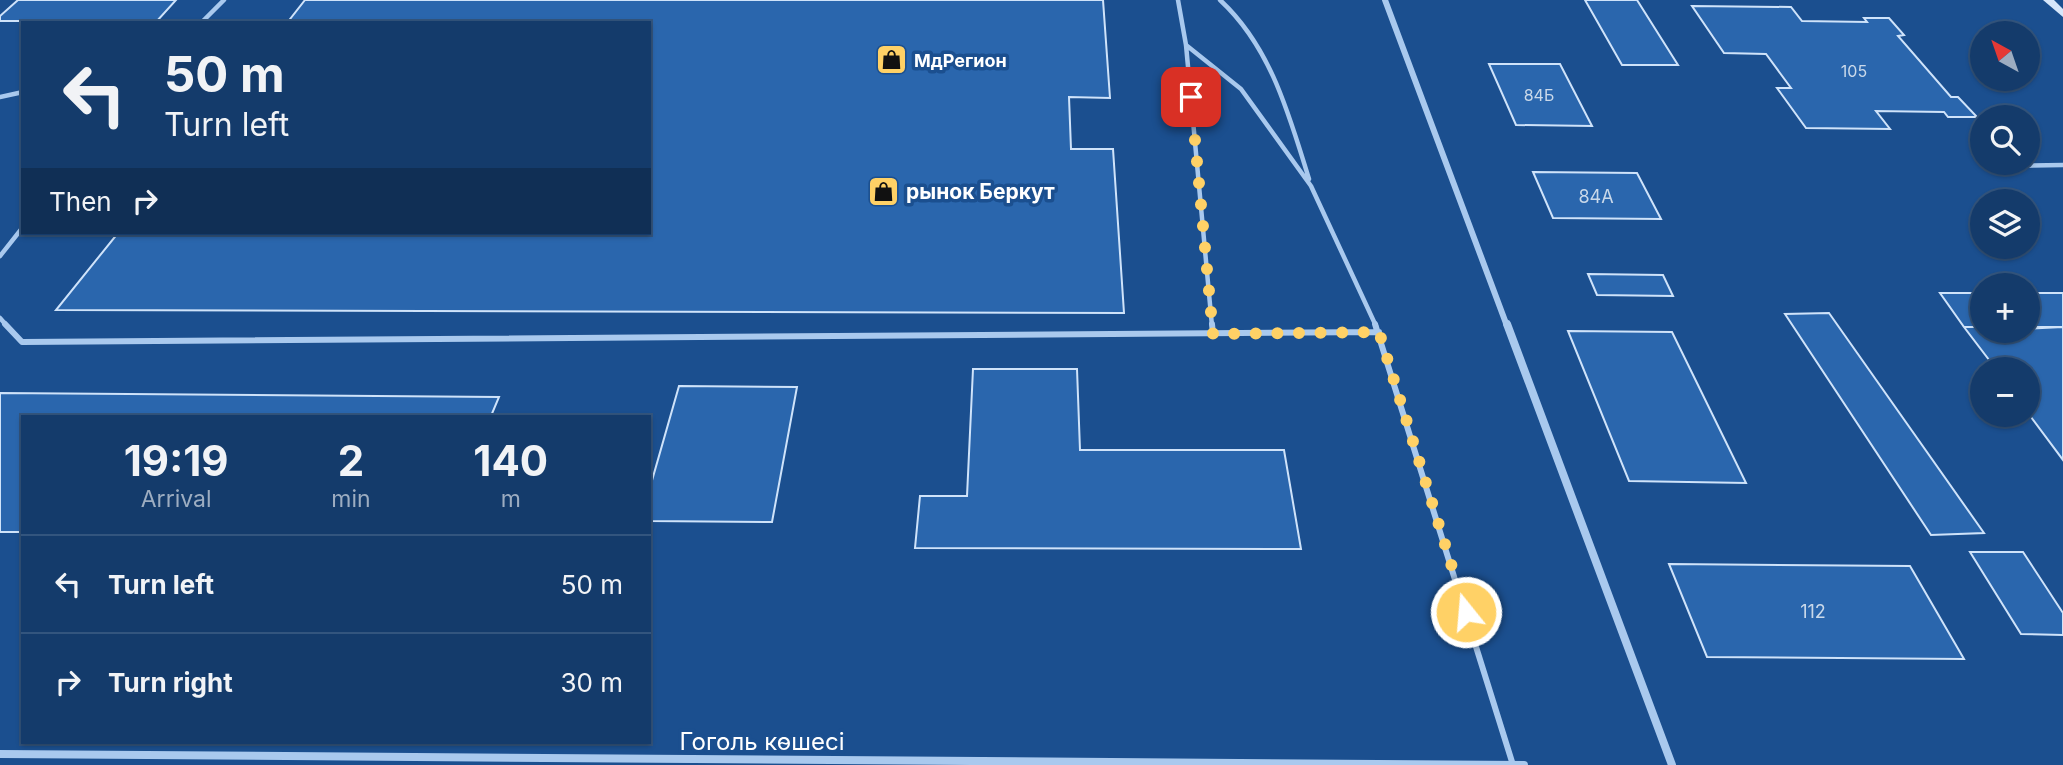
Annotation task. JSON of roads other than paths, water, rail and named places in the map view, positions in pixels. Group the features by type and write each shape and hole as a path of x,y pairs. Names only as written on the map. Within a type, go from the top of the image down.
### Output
{"street":[{"path":"1385,0 1672,765"},
{"path":"2048,0 2063,14"},
{"name":"Гоголь көшесі","path":"0,754 229,760 1524,765"}],"lane":[{"path":"203,21 224,0"},
{"path":"1178,0 1186,45 1213,334"},
{"path":"1220,0 1243,22 1261,55 1289,117 1311,186 1379,332 1513,765"},
{"path":"1186,45 1241,89 1311,186"},
{"path":"0,97 21,92"},
{"path":"2040,165 2063,165"},
{"path":"0,256 21,229"},
{"path":"0,318 22,342 1379,332"}],"place":[{"name":"МдРегион","path":"891,60"},
{"name":"рынок Беркут","path":"883,191"}]}
